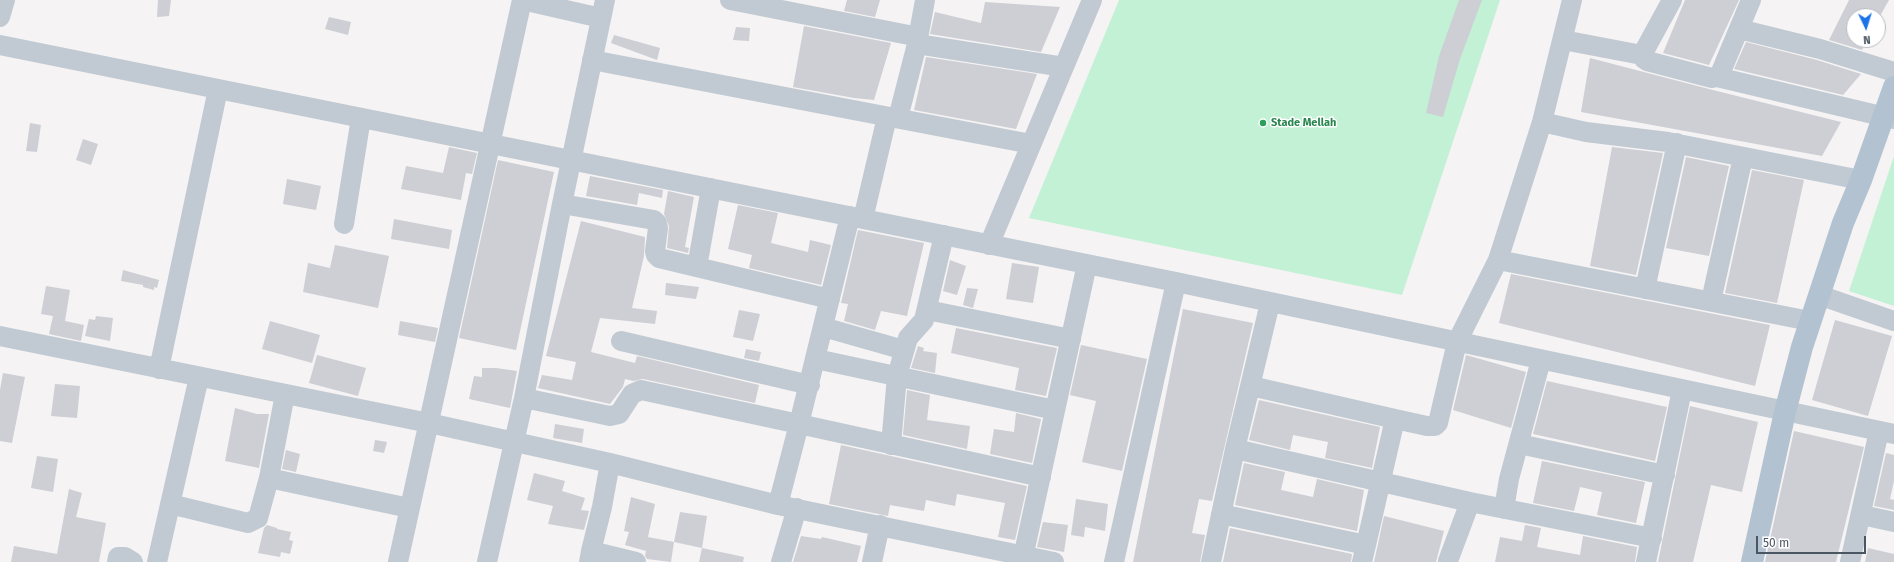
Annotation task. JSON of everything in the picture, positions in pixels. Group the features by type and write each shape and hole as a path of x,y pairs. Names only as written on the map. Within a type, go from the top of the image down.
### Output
{"main road":[{"path":"1752,562 1785,412 1810,320 1843,223 1889,118 1894,87"}],"street":[{"path":"0,17 5,0"},
{"path":"398,562 522,0 603,9 562,204 524,398 487,562"},
{"path":"730,0 918,41 1064,67"},
{"path":"781,562 800,424 830,299 856,218 893,118 918,41 925,0"},
{"path":"989,245 1092,0"},
{"path":"1250,386 1427,426 1435,426 1438,423 1457,342 1498,260 1542,122 1572,0"},
{"path":"1642,55 1672,0"},
{"path":"1717,77 1720,74 1751,0"},
{"path":"1739,29 1820,49 1894,72"},
{"path":"1563,40 1642,55 1647,61 1712,78 1717,77 1889,118"},
{"path":"0,45 1176,282 1785,412 1887,432 1862,515 1850,562"},
{"path":"592,60 1031,144"},
{"path":"159,369 218,89"},
{"path":"344,224 361,118"},
{"path":"1542,122 1586,132 1677,144 1861,180"},
{"path":"1645,288 1677,144"},
{"path":"1711,301 1743,157"},
{"path":"696,267 711,188"},
{"path":"562,204 654,220 657,223 658,228 656,255 659,258 830,299"},
{"path":"891,445 897,376 908,338 913,330 922,323 927,310 944,235"},
{"path":"1498,260 1810,320"},
{"path":"1023,559 1087,264"},
{"path":"1114,562 1176,282"},
{"path":"1819,295 1894,321"},
{"path":"1211,562 1235,449 1270,302"},
{"path":"927,310 1071,339"},
{"path":"823,327 904,350"},
{"path":"0,336 429,423 610,463 788,506 880,525 1023,559 1054,562"},
{"path":"621,341 810,385"},
{"path":"816,359 1056,410"},
{"path":"1504,509 1509,479 1541,360"},
{"path":"158,562 199,377"},
{"path":"524,398 610,416 619,414 632,394 641,390 1041,477"},
{"path":"1646,562 1682,390"},
{"path":"170,504 248,523 258,518 268,478 285,394"},
{"path":"1221,514 1364,553 1379,481 1395,419"},
{"path":"1519,444 1665,475"},
{"path":"1235,449 1470,502 1652,538"},
{"path":"610,463 602,507 590,556 636,562"},
{"path":"268,478 409,508"},
{"path":"1449,562 1470,502"},
{"path":"1862,515 1894,522"},
{"path":"872,562 880,525"},
{"path":"117,562 118,557 125,557 133,562"}],"green space":[{"name":"Stade Mellah","path":"1119,0 1500,0 1402,295 1029,218"},
{"path":"1894,156 1894,306 1849,291"}],"building":[{"path":"158,0 171,0 169,16 157,17"},
{"path":"847,0 880,0 875,17 844,11"},
{"path":"1459,0 1482,0 1460,59 1443,117 1426,113 1439,56"},
{"path":"1685,0 1739,0 1709,65 1663,53"},
{"path":"1849,0 1889,0 1884,8 1846,8 1846,45 1829,40"},
{"path":"985,2 1060,7 1041,52 930,34 935,12 981,23"},
{"path":"329,17 351,22 348,35 325,29"},
{"path":"804,26 891,43 874,100 793,87"},
{"path":"736,27 750,28 749,41 733,40"},
{"path":"614,35 660,48 657,60 611,43"},
{"path":"1746,42 1817,60 1861,74 1843,95 1734,69"},
{"path":"926,57 1037,74 1016,129 914,110"},
{"path":"1590,58 1841,122 1822,156 1581,112"},
{"path":"30,123 41,125 37,152 26,151"},
{"path":"83,139 98,144 91,165 76,160"},
{"path":"449,147 477,153 472,174 466,173 461,200 401,189 406,166 443,173"},
{"path":"1612,147 1663,153 1636,275 1590,266"},
{"path":"1686,157 1729,166 1709,256 1666,248"},
{"path":"498,160 554,172 516,350 459,338"},
{"path":"1752,170 1804,180 1777,303 1725,293"},
{"path":"590,176 663,190 662,198 639,193 637,205 586,196"},
{"path":"287,179 321,186 316,210 283,204"},
{"path":"668,191 694,197 685,247 689,248 688,253 667,248 669,226 664,214"},
{"path":"738,205 778,213 771,243 808,252 810,240 831,245 821,285 749,268 752,255 728,249"},
{"path":"394,219 452,230 449,249 391,239"},
{"path":"581,221 645,237 644,256 632,308 657,311 655,324 600,318 591,352 635,363 637,356 759,385 755,403 643,379 633,381 625,379 623,387 610,404 538,388 542,375 572,380 576,362 546,356"},
{"path":"858,230 924,243 907,316 881,311 875,330 844,321 848,304 841,303"},
{"path":"335,245 389,256 378,308 303,292 308,263 330,268"},
{"path":"950,260 966,266 957,295 943,291"},
{"path":"1012,263 1039,267 1033,303 1006,299"},
{"path":"123,270 159,280 157,288 154,287 154,290 143,287 143,285 121,281"},
{"path":"1511,274 1770,325 1755,386 1499,323"},
{"path":"666,283 699,287 696,299 665,295"},
{"path":"46,286 70,290 65,321 84,325 81,341 49,334 53,316 41,314"},
{"path":"967,288 978,289 973,308 963,305"},
{"path":"1183,309 1253,323 1212,501 1199,499 1192,533 1205,535 1200,562 1133,562"},
{"path":"739,310 760,314 753,341 733,337"},
{"path":"96,316 113,318 110,341 85,336 89,319 95,320"},
{"path":"1835,320 1892,336 1868,416 1812,400"},
{"path":"270,321 320,335 312,363 262,349"},
{"path":"400,321 438,328 435,342 398,335"},
{"path":"956,328 1057,348 1046,396 1015,390 1019,368 951,353"},
{"path":"1081,345 1147,359 1122,471 1082,462 1096,401 1070,395"},
{"path":"918,346 924,348 923,351 937,353 935,373 911,368"},
{"path":"746,349 761,352 759,361 744,358"},
{"path":"317,355 366,368 358,396 309,383"},
{"path":"1466,355 1526,372 1511,428 1453,410"},
{"path":"482,368 517,371 510,408 469,399 474,376 482,377"},
{"path":"3,373 25,377 12,443 0,441 0,390"},
{"path":"1547,381 1667,407 1655,461 1533,434"},
{"path":"55,384 80,386 77,418 51,416"},
{"path":"907,390 930,395 927,420 970,426 967,449 903,435"},
{"path":"1259,400 1380,427 1372,468 1325,458 1328,442 1293,435 1290,450 1249,440"},
{"path":"1690,406 1758,422 1742,492 1711,485 1693,562 1658,562"},
{"path":"235,408 257,414 269,414 259,468 225,461"},
{"path":"1016,413 1041,419 1032,463 990,454 994,429 1014,432"},
{"path":"555,424 584,429 582,443 553,438"},
{"path":"1794,431 1864,447 1836,562 1765,562"},
{"path":"375,440 387,442 384,453 373,451"},
{"path":"841,445 1027,486 1015,540 998,537 1005,503 957,494 955,506 926,500 924,511 890,505 888,516 829,504"},
{"path":"286,450 300,454 296,472 282,469"},
{"path":"1886,453 1894,455 1894,481 1890,499 1894,500 1894,510 1874,506"},
{"path":"37,456 58,459 53,492 31,488"},
{"path":"1542,461 1645,482 1636,523 1597,515 1602,492 1580,487 1574,511 1533,503"},
{"path":"1244,463 1285,472 1281,490 1313,497 1317,479 1364,490 1357,531 1235,505"},
{"path":"534,473 565,481 562,491 585,498 581,510 589,511 584,530 548,524 553,506 527,500"},
{"path":"69,489 82,493 76,517 106,523 99,562 11,562 14,546 57,554"},
{"path":"631,497 655,504 648,537 674,542 671,562 647,559 645,556 646,551 625,545 629,532 624,531"},
{"path":"1076,499 1108,504 1105,531 1085,527 1084,537 1071,535"},
{"path":"680,512 707,516 702,548 674,542"},
{"path":"1384,516 1444,531 1436,562 1374,562"},
{"path":"1043,522 1068,525 1064,552 1037,547"},
{"path":"267,525 291,532 289,540 293,541 290,554 281,552 280,557 258,553 264,528"},
{"path":"1525,525 1541,528 1537,547 1580,555 1583,536 1637,547 1635,562 1495,562 1500,537 1522,541"},
{"path":"1230,528 1352,554 1351,562 1223,562"},
{"path":"801,536 821,539 822,537 861,546 857,562 793,562"},
{"path":"702,548 744,557 743,562 699,562"},
{"path":"1868,548 1894,554 1894,562 1865,562"}],"place":[{"name":"Stade Mellah","path":"1263,123"}]}
